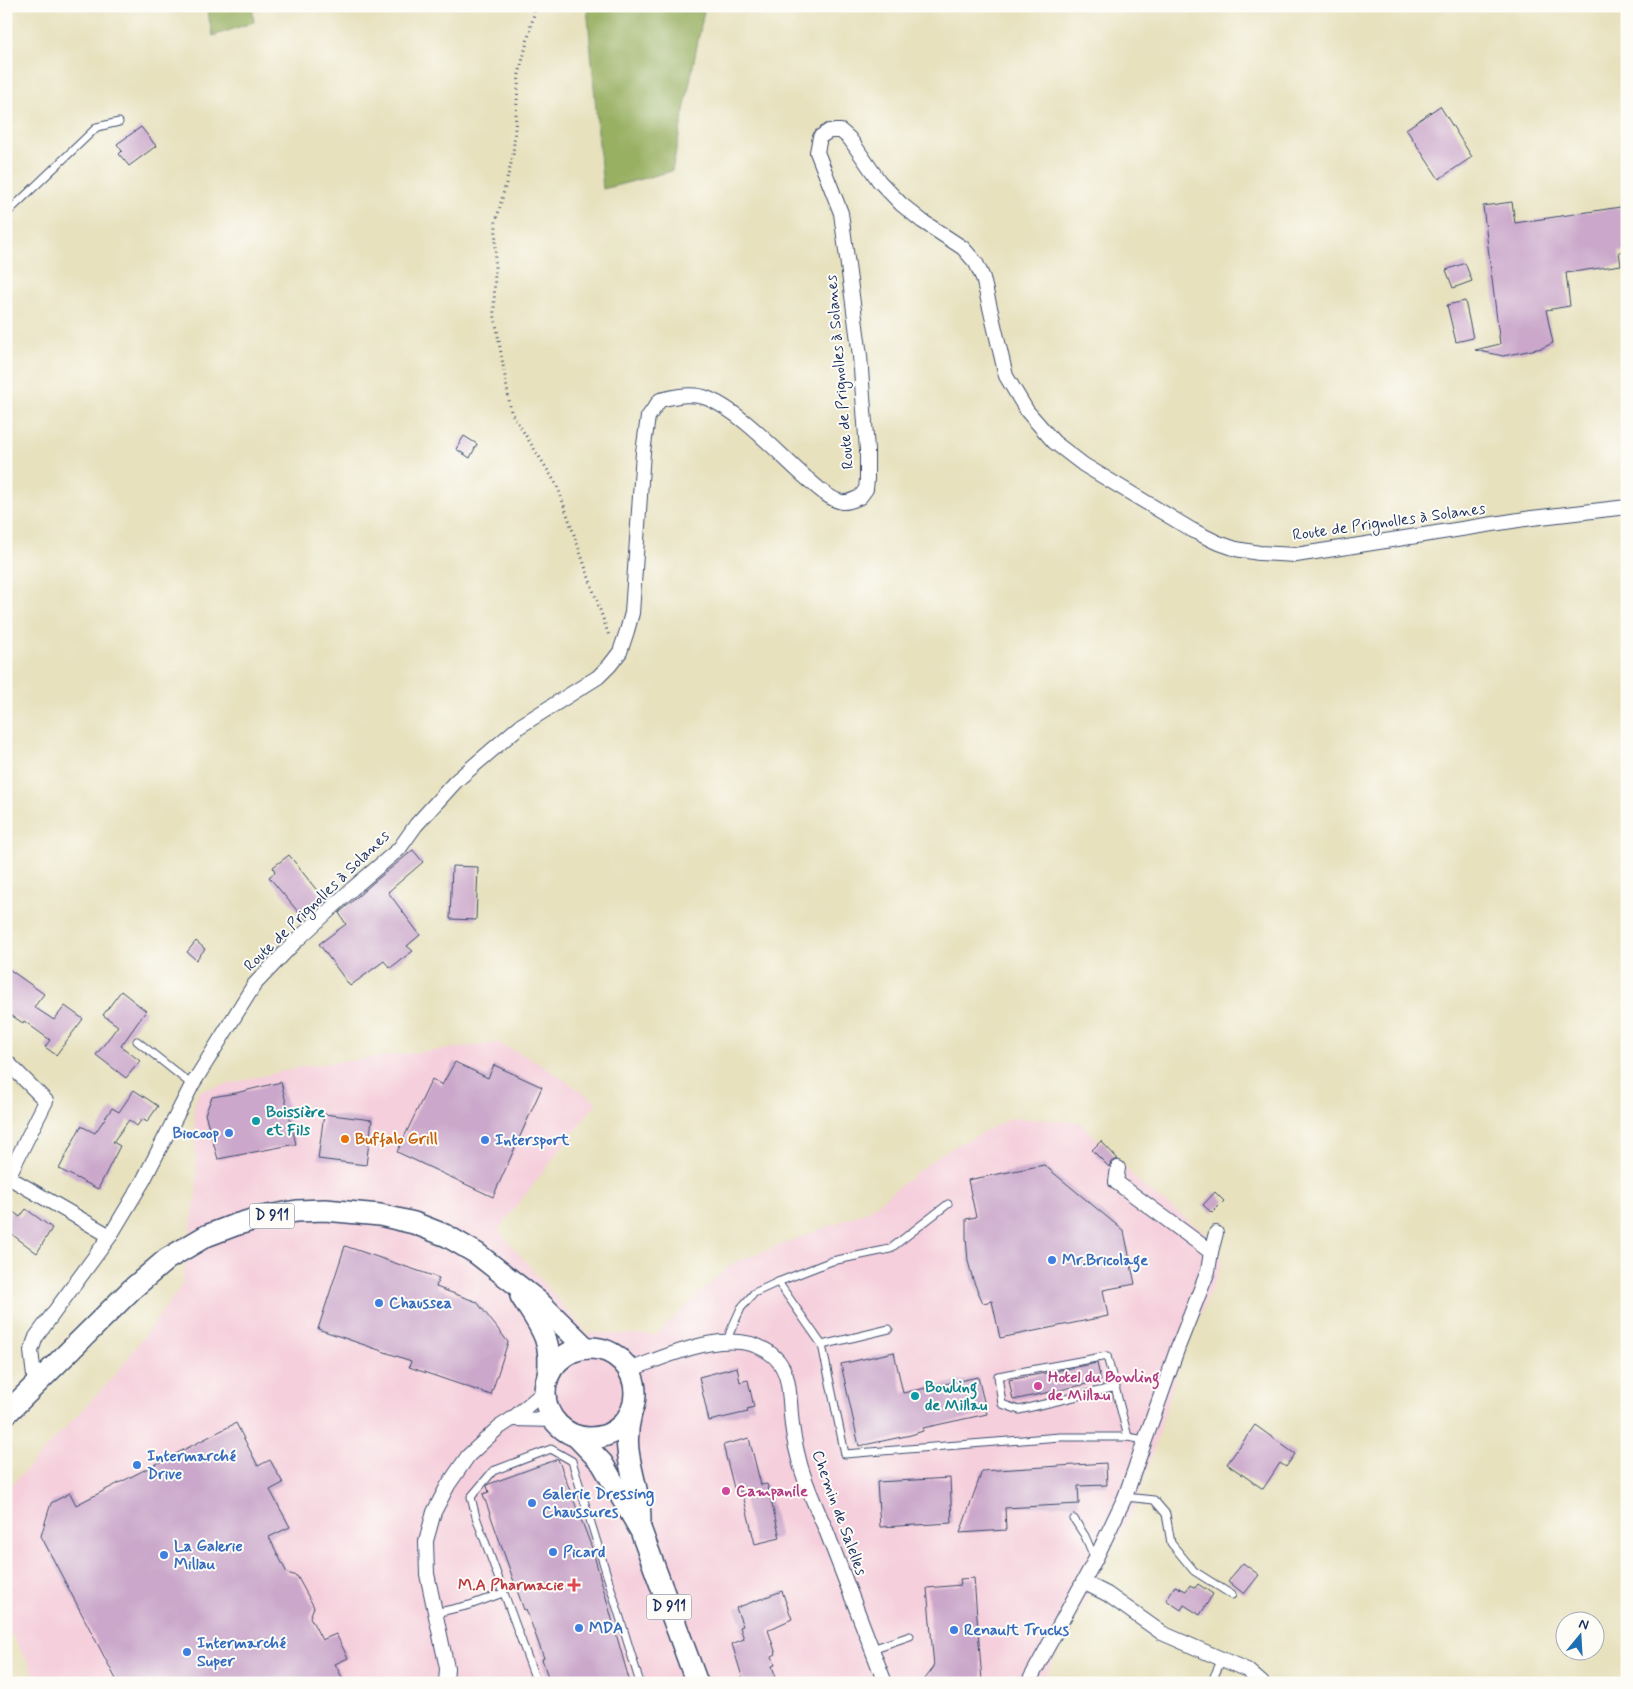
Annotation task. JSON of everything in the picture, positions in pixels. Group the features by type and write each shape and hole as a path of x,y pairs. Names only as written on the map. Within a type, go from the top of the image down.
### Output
{"main road":[{"name":"D 911","path":"6,1414 34,1384 61,1360 132,1289 175,1254 206,1236 235,1225 288,1213 325,1210 380,1215 414,1224 447,1236 476,1253 540,1302 586,1348"},
{"name":"D 911","path":"513,1283 545,1335 550,1348 547,1384"},
{"path":"586,1348 598,1348 608,1351 617,1357 629,1370 636,1389 632,1412 623,1425 610,1434 594,1438 576,1436 554,1420 547,1407 547,1384 553,1367 564,1356 586,1348"},
{"name":"D 911","path":"632,1412 627,1437 632,1474 639,1500 641,1531"},
{"name":"D 911","path":"576,1436 602,1462 641,1531 697,1683"}],"street":[{"name":"Route de Prignolles à Solanes","path":"34,1384 31,1351 36,1337 110,1236 143,1181 192,1085 254,985 295,942 352,889 399,849 416,825 456,781 520,726 598,676 620,652 632,613 643,452 648,417 660,400 676,396 708,398 732,412 816,486 835,500 844,502 860,497 866,489 867,450 860,356 841,213 817,152 820,137 829,131 841,131 850,139 879,181 901,204 922,221 963,248 976,263 983,278 1006,376 1028,411 1054,442 1084,464 1192,530 1216,542 1236,549 1259,553 1296,555 1532,518 1627,507"},
{"path":"6,1061 46,1100 8,1177 110,1236"},
{"path":"1118,1168 1116,1182 1210,1252"},
{"path":"1028,1683 1095,1560 1125,1498 1178,1346 1208,1271 1210,1252 1216,1233"},
{"name":"Chemin de Salelles","path":"629,1370 678,1352 728,1340 749,1343 766,1349 777,1358 786,1371 799,1461 885,1683"},
{"path":"446,1683 447,1668 427,1574 426,1541 434,1512 448,1485 468,1456 498,1428 512,1419 547,1384"},
{"path":"512,1419 554,1420"},
{"path":"1083,1582 1107,1594 1162,1633 1247,1670 1262,1683"}],"lane":[{"path":"6,214 97,127 119,122"},
{"path":"137,1041 192,1085"},
{"path":"728,1340 741,1308 754,1293 832,1261 890,1249 948,1204"},
{"path":"778,1282 822,1345 845,1454 1060,1436 1128,1437 1145,1440"},
{"path":"822,1345 889,1329"},
{"path":"1116,1387 1019,1410 1002,1404 998,1376 1107,1356 1116,1387 1128,1437"},
{"path":"537,1683 503,1594 476,1517 471,1497 493,1471 551,1449 572,1461 640,1683"},
{"path":"1125,1498 1154,1500 1166,1514 1171,1543 1194,1571 1232,1595"},
{"path":"1074,1519 1085,1536 1095,1560"},
{"path":"435,1613 470,1605 503,1594"},
{"path":"872,1649 910,1636"},
{"path":"1210,1683 1223,1659"}],"path":[{"path":"536,6 518,74 513,156 496,222 494,312 511,412 557,485 611,641"}],"shaded area":[{"path":"498,1043 536,1061 597,1102 498,1230 587,1333 656,1335 731,1264 868,1211 942,1153 1011,1118 1080,1122 1144,1187 1219,1243 1222,1264 1183,1353 1138,1501 1041,1683 40,1683 6,1625 6,1491 115,1375 182,1285 197,1187 194,1107 199,1091 304,1066"}],"green space":[{"path":"206,6 252,6 254,22 213,36"},
{"path":"587,6 705,6 672,171 603,189"}],"building":[{"path":"1440,106 1472,157 1439,179 1406,129"},
{"path":"141,127 156,146 129,166 119,154 122,151 117,144"},
{"path":"1512,202 1515,223 1627,206 1627,251 1619,252 1621,265 1566,273 1570,306 1546,310 1553,343 1542,348 1503,356 1475,350 1500,344 1483,206"},
{"path":"1465,263 1472,281 1453,288 1446,270"},
{"path":"1465,301 1473,338 1456,342 1447,305"},
{"path":"464,436 477,444 470,458 456,449"},
{"path":"413,850 423,862 388,892 420,935 407,946 413,951 390,968 384,961 350,986 319,944 346,924 339,913"},
{"path":"289,855 326,902 304,919 269,877 275,872 273,867"},
{"path":"452,866 478,867 476,920 450,919"},
{"path":"196,941 205,949 196,960 187,952"},
{"path":"6,967 44,994 34,1007 54,1020 65,1006 83,1019 56,1055 45,1047 50,1040 24,1021 23,1023 6,1012"},
{"path":"121,991 146,1011 121,1046 140,1061 126,1078 96,1055 118,1026 103,1015"},
{"name":"Intersport","path":"455,1062 488,1078 494,1065 542,1087 493,1197 397,1152 432,1079 442,1085"},
{"path":"281,1082 296,1144 218,1159 205,1114 212,1097"},
{"path":"134,1090 158,1106 147,1122 142,1119 137,1126 129,1120 113,1142 120,1146 98,1189 59,1169 81,1126 95,1133 112,1108 119,1112"},
{"name":"Buffalo Grill","path":"324,1114 372,1120 366,1165 318,1159"},
{"path":"1101,1141 1118,1159 1111,1162 1109,1167 1092,1150"},
{"name":"Mr.Bricolage","path":"1044,1165 1124,1231 1135,1284 1103,1290 1108,1316 1000,1338 992,1301 983,1303 973,1280 968,1261 966,1219 976,1217 968,1180"},
{"path":"1215,1192 1224,1201 1212,1213 1203,1205"},
{"path":"26,1209 52,1228 37,1253 6,1230 6,1220 12,1211 20,1217"},
{"path":"345,1246 439,1278 436,1287 477,1302 508,1342 491,1395 409,1367 411,1361 318,1329"},
{"name":"Bowling de Millau","path":"894,1352 903,1393 978,1377 987,1414 923,1428 923,1431 911,1435 859,1446 841,1364"},
{"path":"1097,1363 1101,1381 1013,1400 1009,1380"},
{"path":"737,1367 740,1382 748,1380 754,1407 747,1409 748,1412 709,1421 699,1377"},
{"name":"La Galerie Millau","path":"236,1423 258,1466 270,1460 283,1483 270,1490 290,1527 269,1537 287,1573 297,1576 314,1607 310,1617 322,1640 336,1634 348,1658 335,1664 345,1683 118,1683 41,1536 51,1503 70,1493 76,1505"},
{"path":"1255,1425 1295,1454 1286,1467 1280,1463 1263,1489 1227,1464"},
{"path":"749,1438 761,1485 767,1484 780,1538 755,1544 742,1491 735,1492 723,1445"},
{"path":"558,1459 592,1548 630,1683 550,1683 542,1659 544,1658 526,1609 524,1610 483,1494 489,1492 487,1486 489,1484"},
{"path":"1106,1463 1107,1485 1078,1486 1079,1504 1005,1508 1006,1530 960,1533 982,1471"},
{"path":"950,1478 952,1523 880,1527 877,1482"},
{"path":"1243,1563 1259,1575 1244,1594 1228,1581"},
{"name":"Renault Trucks","path":"974,1578 982,1681 922,1683 934,1667 927,1588 961,1585 960,1579"},
{"path":"1198,1584 1213,1594 1200,1615 1184,1605 1181,1610 1166,1600 1175,1586 1186,1591 1190,1585 1195,1588"},
{"path":"782,1591 792,1619 768,1630 776,1654 772,1656 775,1665 772,1666 777,1680 769,1683 744,1683 732,1644 744,1639 740,1627 743,1626 736,1608"}],"place":[{"name":"Boissière et Fils","path":"256,1121"},
{"name":"Biocoop","path":"229,1133"},
{"name":"Buffalo Grill","path":"345,1139"},
{"name":"Intersport","path":"485,1140"},
{"name":"Mr.Bricolage","path":"1052,1260"},
{"name":"Chaussea","path":"379,1303"},
{"name":"Hotel du Bowling de Millau","path":"1038,1386"},
{"name":"Bowling de Millau","path":"915,1396"},
{"name":"Intermarché Drive","path":"137,1465"},
{"name":"Campanile","path":"726,1491"},
{"name":"Galerie Dressing Chaussures","path":"532,1503"},
{"name":"Picard","path":"553,1552"},
{"name":"La Galerie Millau","path":"164,1555"},
{"name":"M.A Pharmacie","path":"574,1585"},
{"name":"MDA","path":"579,1628"},
{"name":"Renault Trucks","path":"954,1630"},
{"name":"Intermarché Super","path":"187,1652"}]}
